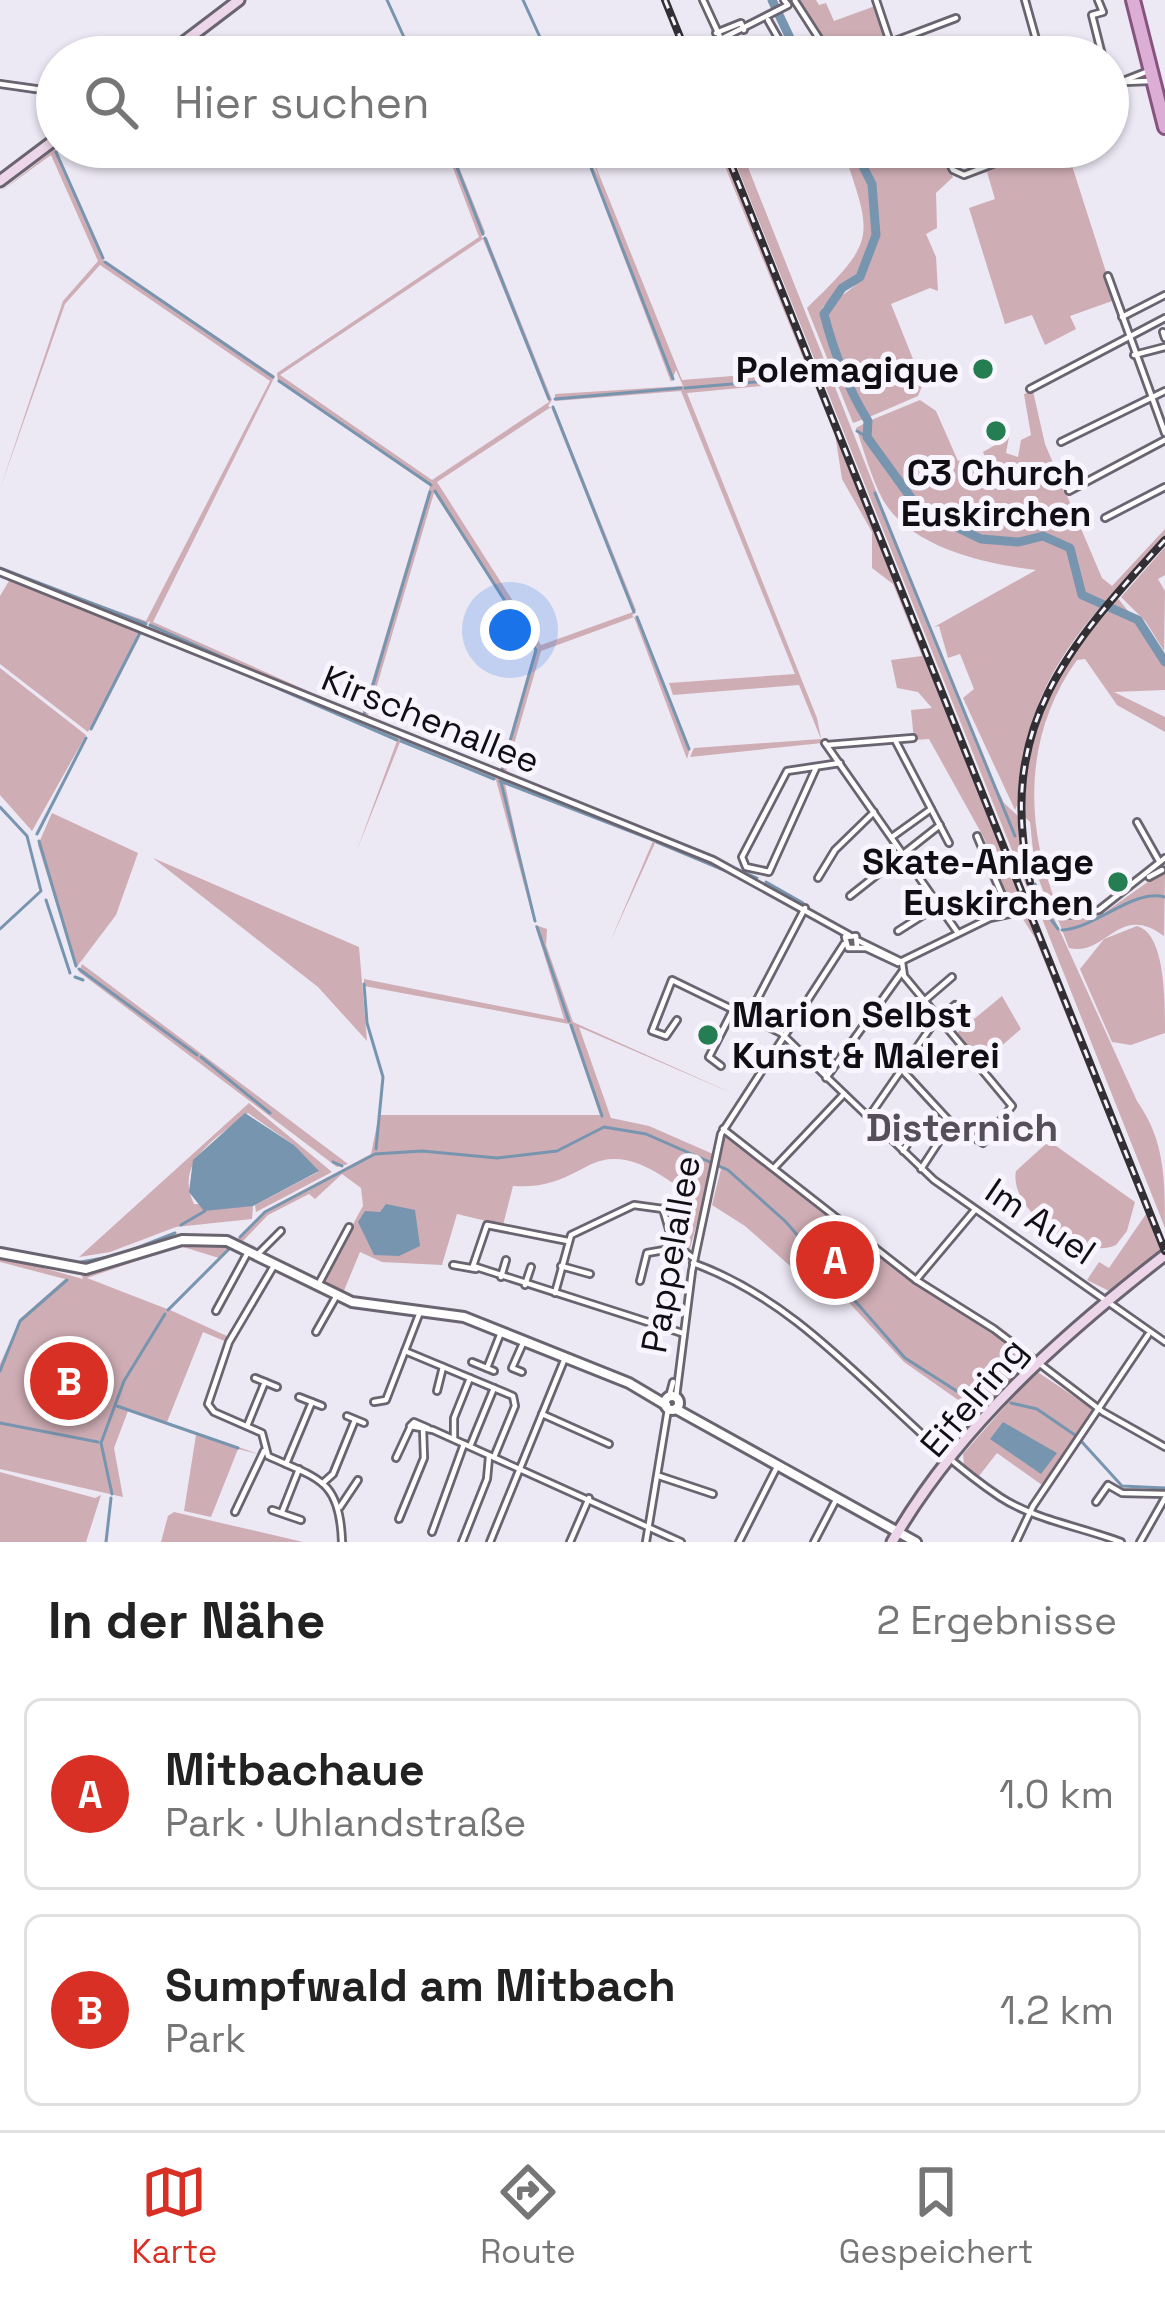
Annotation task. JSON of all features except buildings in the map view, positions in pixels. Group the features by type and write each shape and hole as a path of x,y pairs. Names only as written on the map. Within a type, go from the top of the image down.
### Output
{"main road":[{"path":"192,36 239,0"},
{"path":"1133,0 1165,128"},
{"path":"0,181 36,154"},
{"name":"Eifelring","path":"895,1537 953,1460 1037,1363 1165,1255"}],"street":[{"path":"703,0 718,36 768,19 791,2 815,36"},
{"path":"876,0 888,36"},
{"path":"1025,0 1035,36"},
{"path":"1096,36 1092,15 1102,13 1099,0"},
{"path":"908,36 956,18"},
{"path":"768,19 777,36"},
{"path":"1129,81 1152,75"},
{"path":"1129,81 1152,75"},
{"path":"0,84 36,89"},
{"path":"954,168 958,174 982,168"},
{"path":"1069,490 1165,436 1162,415 1150,395 1108,277"},
{"path":"1122,317 1165,295"},
{"path":"1030,389 1165,318"},
{"path":"1135,355 1165,347"},
{"path":"1061,442 1165,391"},
{"path":"1070,427 1074,435"},
{"path":"1089,470 1093,478"},
{"path":"1105,518 1165,487"},
{"path":"1116,512 1119,520"},
{"name":"Kirschenallee","path":"0,572 707,858 805,908 850,942 902,962"},
{"path":"914,738 826,744 958,933"},
{"path":"896,740 949,843"},
{"path":"816,768 769,872 760,874 741,859 784,776 792,769 840,764"},
{"path":"891,837 931,808"},
{"path":"818,878 835,850 874,812"},
{"path":"826,1078 902,972 902,962 958,933 1010,914 1090,913 1144,880 1162,864 1137,822"},
{"path":"850,896 940,825"},
{"path":"980,838 1010,914"},
{"path":"898,931 939,904"},
{"path":"749,1016 805,908"},
{"name":"Pappelallee","path":"646,1542 693,1260 723,1129 850,942"},
{"path":"902,972 1012,1109 982,1144 952,1125 903,1070"},
{"path":"924,1000 952,977"},
{"name":"Im Auel","path":"677,1020 666,1036 652,1031 672,980 786,1038 921,1169 1165,1342"},
{"path":"868,1118 939,1018 956,1005 964,1012"},
{"path":"721,1066 709,1057 734,1008"},
{"path":"774,1168 844,1094"},
{"path":"886,1135 899,1114"},
{"path":"921,1169 952,1125"},
{"path":"723,1129 916,1280 1099,1408 1165,1448"},
{"path":"903,1151 915,1132"},
{"path":"476,1269 485,1226 570,1238 626,1208 654,1204 668,1215 676,1248 830,1349 953,1460 1004,1499 1121,1542"},
{"path":"916,1280 976,1209"},
{"path":"318,1286 350,1227"},
{"path":"216,1311 255,1251 281,1231"},
{"path":"555,1293 570,1238"},
{"path":"0,1253 86,1270 190,1239 222,1240 255,1251 337,1295 376,1308 455,1315 651,1394 838,1498 895,1537 916,1542"},
{"path":"640,1281 647,1253 676,1248"},
{"path":"502,1277 506,1260"},
{"path":"235,1513 265,1451 262,1433 208,1404 236,1331 275,1263"},
{"path":"453,1265 682,1334"},
{"path":"561,1266 590,1274"},
{"path":"525,1285 531,1268"},
{"path":"316,1332 337,1295"},
{"path":"374,1402 386,1400 420,1312"},
{"path":"472,1362 490,1370 501,1332"},
{"path":"1016,1542 1031,1511 1150,1333"},
{"path":"522,1372 512,1368 524,1341"},
{"path":"405,1352 513,1396 514,1406 462,1542"},
{"path":"490,1542 565,1358"},
{"path":"437,1391 443,1367"},
{"path":"255,1378 277,1388"},
{"path":"454,1439 454,1418 470,1378"},
{"path":"247,1426 265,1382"},
{"path":"432,1532 494,1388"},
{"path":"299,1396 322,1406"},
{"path":"286,1464 312,1402"},
{"path":"542,1414 609,1444"},
{"path":"347,1416 364,1423"},
{"path":"324,1482 335,1471 355,1420"},
{"path":"396,1458 414,1422 681,1542"},
{"path":"399,1519 424,1458 425,1428"},
{"path":"265,1451 324,1482 340,1507 341,1542"},
{"path":"739,1542 778,1465"},
{"path":"282,1513 299,1469"},
{"path":"659,1476 713,1494"},
{"path":"340,1507 358,1480"},
{"path":"1096,1502 1108,1485 1125,1493 1165,1496 1140,1542"},
{"path":"570,1542 589,1498"},
{"path":"814,1542 838,1498"},
{"path":"272,1510 301,1520"}],"shaded area":[{"path":"800,0 826,3 834,21 875,6 886,36 819,36 798,5"},
{"path":"57,168 63,168 104,261 275,376 153,622 362,715 430,486 278,381 277,373 479,237 453,168 459,168 485,232 481,238 487,238 552,400 550,407 437,482 541,645 633,612 551,408 556,411 636,610 632,616 639,619 690,748 687,759 634,617 541,651 506,772 656,834 366,722 149,627 150,621 144,625 0,570 146,621 270,381 100,265 65,304 0,489 63,301 98,261","holes":["483,239 549,402 432,480 280,375","434,493 535,649 500,771 367,719"]},
{"path":"590,168 599,178 596,168 682,380 808,370 726,168 729,168 1025,905 1011,910 984,838 929,739 914,740 911,710 932,708 918,692 897,688 891,660 922,656 893,584 872,568 872,532 842,479 835,434 814,381 687,393 817,718 822,743 690,757 694,748 821,739 799,685 673,695 669,683 795,674 681,391 555,401 555,394 683,386 676,370 671,382"},
{"path":"737,168 748,168 977,746 1004,803 1018,816 1034,905"},
{"path":"849,168 863,168 871,185 874,237 856,280 841,287 822,308 832,351 864,419 853,423 807,308 857,251 863,236 860,201"},
{"path":"866,168 948,168 953,177 936,193 937,228 926,234 936,257 938,291 930,288 891,304 923,384 918,396 867,418 825,316 862,277 870,260 877,211"},
{"path":"996,168 1073,168 1115,300 1070,316 1076,329 1045,345 1032,315 1005,324 969,208 995,199 987,172 958,181"},
{"path":"1033,391 1045,444 1102,578 1112,586 1165,529 1165,537 1092,618 1060,662 1032,723 1015,810 963,698 974,689 960,654 948,658 939,626 934,627 1036,570 951,551 912,530 883,500 856,428 867,422 865,436 894,475 868,438 869,421 920,400 936,411 958,461 972,457 980,473 990,469 983,452 1009,437 1006,453 1018,457 1021,440 1031,435 1024,394"},
{"path":"1165,547 1165,575 1158,579 1165,591 1164,651 1146,622 1121,597"},
{"path":"0,573 143,628 88,732 0,664 0,596 9,581"},
{"path":"1116,596 1165,657 1165,690 1114,692 1165,717 1165,732 1117,705 1085,659 1077,660 1047,717 1035,779 1038,842 1057,905 1050,908 1035,870 1030,822 1022,814 1030,751 1062,671"},
{"path":"149,630 349,719 703,857 776,893 655,843 610,942 653,841 505,784 534,922 496,780 400,742 357,850 397,741"},
{"path":"0,668 86,735 32,831 0,795"},
{"path":"52,813 138,853 116,915 76,968 38,845"},
{"path":"153,858 359,947 367,1041 318,987"},
{"path":"1165,874 1164,936 1135,925 1082,949 1069,948 1057,917 1104,913"},
{"path":"1021,916 1029,916 1163,1252 1109,1291 1087,1280 1099,1262 1109,1268 1146,1214 1035,938"},
{"path":"1041,916 1054,918 1153,1131 1164,1177 1165,1228"},
{"path":"535,925 547,929 546,945 573,1022 734,1094 579,1027 611,1118 649,1126 713,1154 712,1161 719,1164 722,1139 729,1135 914,1282 1021,1353 1027,1368 981,1416 904,1362 828,1280 816,1289 745,1226 712,1205 721,1169 713,1165 689,1252 676,1243 673,1230 683,1227 691,1193 644,1166 613,1159 547,1183 513,1186 503,1225 457,1214 442,1265 382,1262 360,1252 343,1293 321,1282 363,1206 361,1188 342,1174 315,1199 309,1194 268,1215 243,1241 238,1239 264,1211 371,1154 379,1115 600,1115 569,1024 364,986 364,979 564,1019"},
{"path":"1137,926 1146,931 1158,954 1165,1033 1131,1045 1112,1042 1080,969 1104,939"},
{"path":"82,964 348,1164 337,1167 79,972"},
{"path":"1002,996 1021,1029 982,1063 957,1033"},
{"path":"249,1103 332,1172 256,1212 255,1205 318,1172 294,1145 248,1113 202,1151 194,1162 189,1188 194,1204 253,1206 252,1219 176,1227 110,1252 79,1257"},
{"path":"1049,1141 1135,1202 1127,1231 1116,1245 1084,1246 1067,1239 1023,1201 1016,1171"},
{"path":"183,1242 233,1246 170,1310 229,1337 227,1342 203,1332 167,1422 258,1454 238,1449 211,1517 184,1511 196,1435 128,1411 114,1448 123,1497 0,1469 0,1364 21,1318 65,1279 0,1262 0,1256 83,1279 81,1273","holes":["180,1246 219,1258 167,1309 87,1278"]},
{"path":"1036,1371 1093,1409 1042,1485 997,1453 979,1476 964,1464 963,1454"},
{"path":"0,1472 95,1498 101,1495 86,1542 0,1542"},
{"path":"174,1512 303,1542 161,1542 168,1516"}],"water":[{"path":"245,1113 294,1145 319,1171 253,1206 204,1211 189,1192 193,1160"},
{"path":"386,1204 415,1210 420,1246 399,1256 374,1255 358,1222 365,1211 380,1212"},
{"path":"1003,1422 1057,1453 1041,1474 990,1439"}],"waterway":[{"path":"387,0 403,36"},
{"path":"523,0 539,36"},
{"path":"772,0 789,36"},
{"path":"0,81 36,86"},
{"path":"3,87 36,92"},
{"path":"63,168 103,258"},
{"path":"457,168 483,234"},
{"path":"591,168 673,379"},
{"path":"864,168 872,184 876,235 860,277 842,288 824,314 842,369 868,421 867,437 914,502 954,526 981,539 1019,542 1043,536 1070,548 1082,595 1138,620 1165,662"},
{"path":"485,238 549,399"},
{"path":"105,262 273,377"},
{"path":"685,388 812,377"},
{"path":"279,381 431,485"},
{"path":"555,399 681,388"},
{"path":"553,407 634,612"},
{"path":"857,431 867,437"},
{"path":"435,491 536,650 501,773"},
{"path":"364,715 430,492"},
{"path":"875,493 1015,836"},
{"path":"0,568 146,624"},
{"path":"0,575 21,583"},
{"path":"637,617 689,749"},
{"path":"150,625 242,666"},
{"path":"91,729 141,631"},
{"path":"215,661 397,740"},
{"path":"245,667 275,681"},
{"path":"37,834 86,738"},
{"path":"401,741 494,779"},
{"path":"500,781 653,840"},
{"path":"501,782 535,921"},
{"path":"0,807 27,836 41,891 0,929"},
{"path":"602,813 655,834"},
{"path":"660,835 757,878"},
{"path":"39,841 76,966"},
{"path":"657,842 738,876"},
{"path":"766,882 803,903"},
{"path":"1035,884 1044,905"},
{"path":"1062,930 1141,898 1165,897"},
{"path":"46,900 70,973"},
{"path":"1050,918 1058,929"},
{"path":"537,927 569,1021"},
{"path":"79,969 197,1055"},
{"path":"75,977 83,980"},
{"path":"364,984 367,1023 383,1077 376,1149"},
{"path":"571,1025 602,1116"},
{"path":"201,1057 270,1113"},
{"path":"240,1237 265,1212 375,1154 422,1151 497,1158 557,1151 604,1127 646,1134 728,1170 785,1221 905,1358 963,1395 994,1401"},
{"path":"333,1162 342,1166"},
{"path":"181,1225 205,1211"},
{"path":"76,1263 119,1255 175,1233"},
{"path":"168,1310 230,1248"},
{"path":"0,1371 20,1321 67,1280"},
{"path":"112,1494 101,1443 124,1381 165,1314"},
{"path":"1011,1403 1037,1409 1075,1435"},
{"path":"117,1406 238,1448"},
{"path":"0,1423 98,1442"},
{"path":"1082,1442 1122,1486 1165,1488"},
{"path":"106,1542 111,1498"}],"railway":[{"path":"665,0 680,36"},
{"path":"732,168 1165,1251"},
{"path":"1030,882 1022,827 1023,778 1032,734 1048,693 1098,617 1165,540"}],"place":[{"name":"Polemagique","path":"983,369"},
{"name":"C3 Church Euskirchen","path":"996,431"},
{"name":"Skate-Anlage Euskirchen","path":"1118,882"},
{"name":"Marion Selbst Kunst & Malerei","path":"708,1035"},
{"name":"Mitbachaue","path":"835,1260"},
{"name":"Sumpfwald am Mitbach","path":"69,1381"}],"district":[{"name":"Disternich","path":"962,1127"}]}
